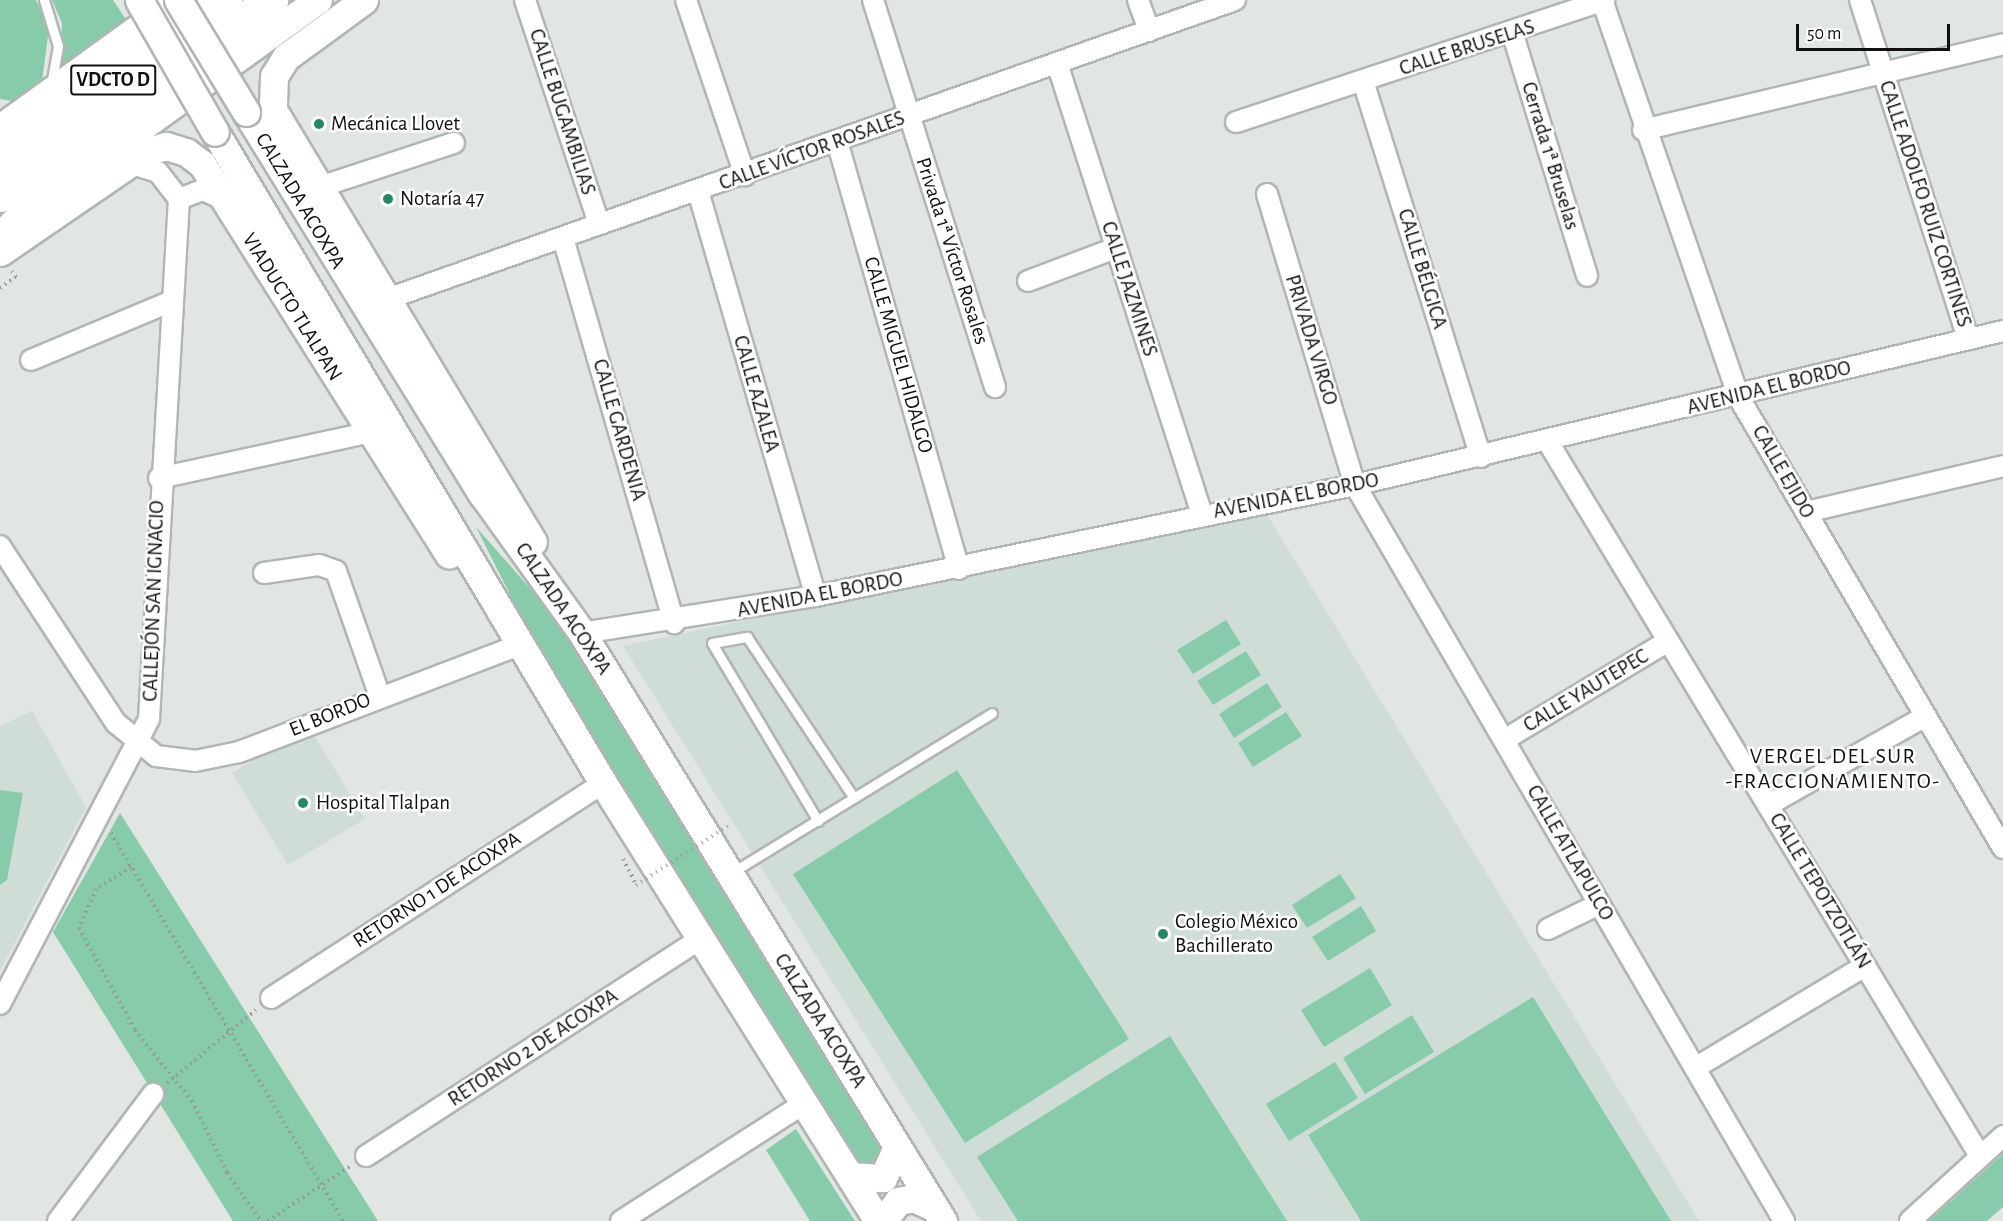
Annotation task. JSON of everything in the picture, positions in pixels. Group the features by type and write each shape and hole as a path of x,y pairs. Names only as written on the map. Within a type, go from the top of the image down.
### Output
{"highway":[{"name":"VDCTO D","path":"0,161 225,0"},
{"name":"VDCTO D","path":"0,195 271,0"}],"main road":[{"name":"CALZADA ACOXPA","path":"139,0 215,132 603,783 802,1105 851,1176 878,1221"},
{"path":"0,128 11,112 50,92 177,0"},
{"name":"CALZADA ACOXPA","path":"177,0 483,495 547,578 582,633 939,1215"},
{"path":"0,237 21,214 318,0"},
{"path":"364,0 293,49 274,76 273,110 525,521 547,578"},
{"name":"VIADUCTO TLALPAN","path":"0,252 128,163 156,148 177,148 201,165 467,582 522,644"},
{"path":"851,1176 883,1178 897,1147"},
{"path":"883,1221 898,1201 913,1198 939,1215"}],"street":[{"name":"CALLE BUGAMBILIAS","path":"525,0 599,224"},
{"path":"686,0 745,175"},
{"name":"Privada 1ª Víctor Rosales","path":"873,0 995,387"},
{"path":"1138,0 1149,31"},
{"name":"CALLE VÍCTOR ROSALES","path":"387,299 745,175 1235,0"},
{"name":"CALLE BRUSELAS","path":"1236,122 1513,35 1603,0"},
{"name":"CALLE EJIDO","path":"1603,0 1643,130 1738,396 2003,848"},
{"name":"CALLE ADOLFO RUIZ CORTINES","path":"1860,0 1968,339"},
{"name":"Cerrada 1ª Bruselas","path":"1513,35 1587,276"},
{"path":"1643,130 2003,44"},
{"name":"CALLE JAZMINES","path":"1057,63 1202,514"},
{"name":"CALLE BÉLGICA","path":"1363,81 1481,457"},
{"name":"CALLE MIGUEL HIDALGO","path":"837,141 959,569"},
{"path":"320,187 454,143"},
{"path":"128,163 158,172 179,199 203,190 225,200"},
{"name":"CALLE AZALEA","path":"698,191 816,596"},
{"name":"PRIVADA VIRGO","path":"1267,194 1355,485"},
{"name":"CALLEJÓN SAN IGNACIO","path":"0,1004 149,719 153,675 159,478 179,199"},
{"name":"CALLE GARDENIA","path":"563,238 674,622"},
{"path":"1028,281 1116,248"},
{"path":"31,360 172,301"},
{"name":"AVENIDA EL BORDO","path":"582,633 674,622 959,569 1202,514 1355,485 1548,442 2003,331"},
{"path":"159,478 372,432"},
{"name":"CALLE TEPOTZOTLÁN","path":"1548,442 1980,1156"},
{"path":"1806,512 2003,466"},
{"name":"CALLE ATLAPULCO","path":"1355,485 1784,1221"},
{"name":"EL BORDO","path":"3,556 116,723 137,744 156,756 195,761 239,752 379,694 522,644"},
{"path":"264,573 319,565 336,572 379,694"},
{"name":"CALLE YAUTEPEC","path":"1504,740 1668,641"},
{"path":"1768,805 1926,716"},
{"name":"RETORNO 1 DE ACOXPA","path":"270,998 603,783"},
{"path":"1548,929 1599,904"},
{"name":"RETORNO 2 DE ACOXPA","path":"366,1156 700,939"},
{"path":"1695,1068 1865,966"},
{"path":"58,1221 153,1094"},
{"path":"621,1221 802,1105"},
{"path":"1910,1221 2003,1136"}],"lane":[{"path":"44,0 58,46 50,92"},
{"path":"818,821 711,643 747,637 854,798"},
{"path":"729,874 992,713"}],"path":[{"path":"0,288 16,277"},
{"path":"100,814 343,1221"},
{"path":"636,885 728,826"},
{"path":"131,867 96,889 79,928 135,1030 173,1078 261,1221"},
{"path":"153,1094 270,998"},
{"path":"268,1221 366,1156"}],"shaded area":[{"name":"Colegio México Bachillerato","path":"1265,511 1699,1221 981,1221 623,646"},
{"path":"32,711 86,807 0,971 0,726"},
{"name":"Hospital Tlalpan","path":"309,727 365,819 288,865 232,773"}],"green space":[{"path":"0,0 36,0 49,28 41,89 18,102 0,99"},
{"path":"52,0 113,0 129,24 61,68 62,23"},
{"path":"476,527 579,644 885,1144 879,1160 865,1164 853,1159 718,951 538,650"},
{"path":"1226,620 1241,644 1193,674 1177,650"},
{"path":"1246,651 1261,675 1213,705 1197,681"},
{"path":"1267,683 1282,707 1234,738 1219,714"},
{"path":"1286,712 1302,736 1253,767 1238,743"},
{"path":"957,770 1129,1039 965,1143 793,874"},
{"path":"0,790 23,793 7,880 0,885"},
{"path":"120,813 378,1221 233,1221 53,932"},
{"path":"1340,874 1356,898 1307,928 1292,905"},
{"path":"1361,906 1376,931 1328,961 1312,937"},
{"path":"1370,968 1392,1005 1324,1047 1301,1010"},
{"path":"1533,997 1671,1221 1361,1221 1308,1135"},
{"path":"1412,1015 1434,1052 1365,1094 1343,1058"},
{"path":"1170,1036 1287,1221 1018,1221 977,1157"},
{"path":"1335,1062 1358,1098 1289,1141 1266,1104"},
{"path":"796,1129 855,1221 810,1221 766,1150"},
{"path":"2003,1154 2003,1207 1987,1221 1929,1221"}],"place":[{"name":"Mecánica Llovet","path":"319,124"},
{"name":"Notaría 47","path":"388,199"},
{"name":"Hospital Tlalpan","path":"303,803"},
{"name":"Colegio México Bachillerato","path":"1163,934"}],"district":[{"name":"VERGEL DEL SUR -FRACCIONAMIENTO-","path":"1833,768"}]}
